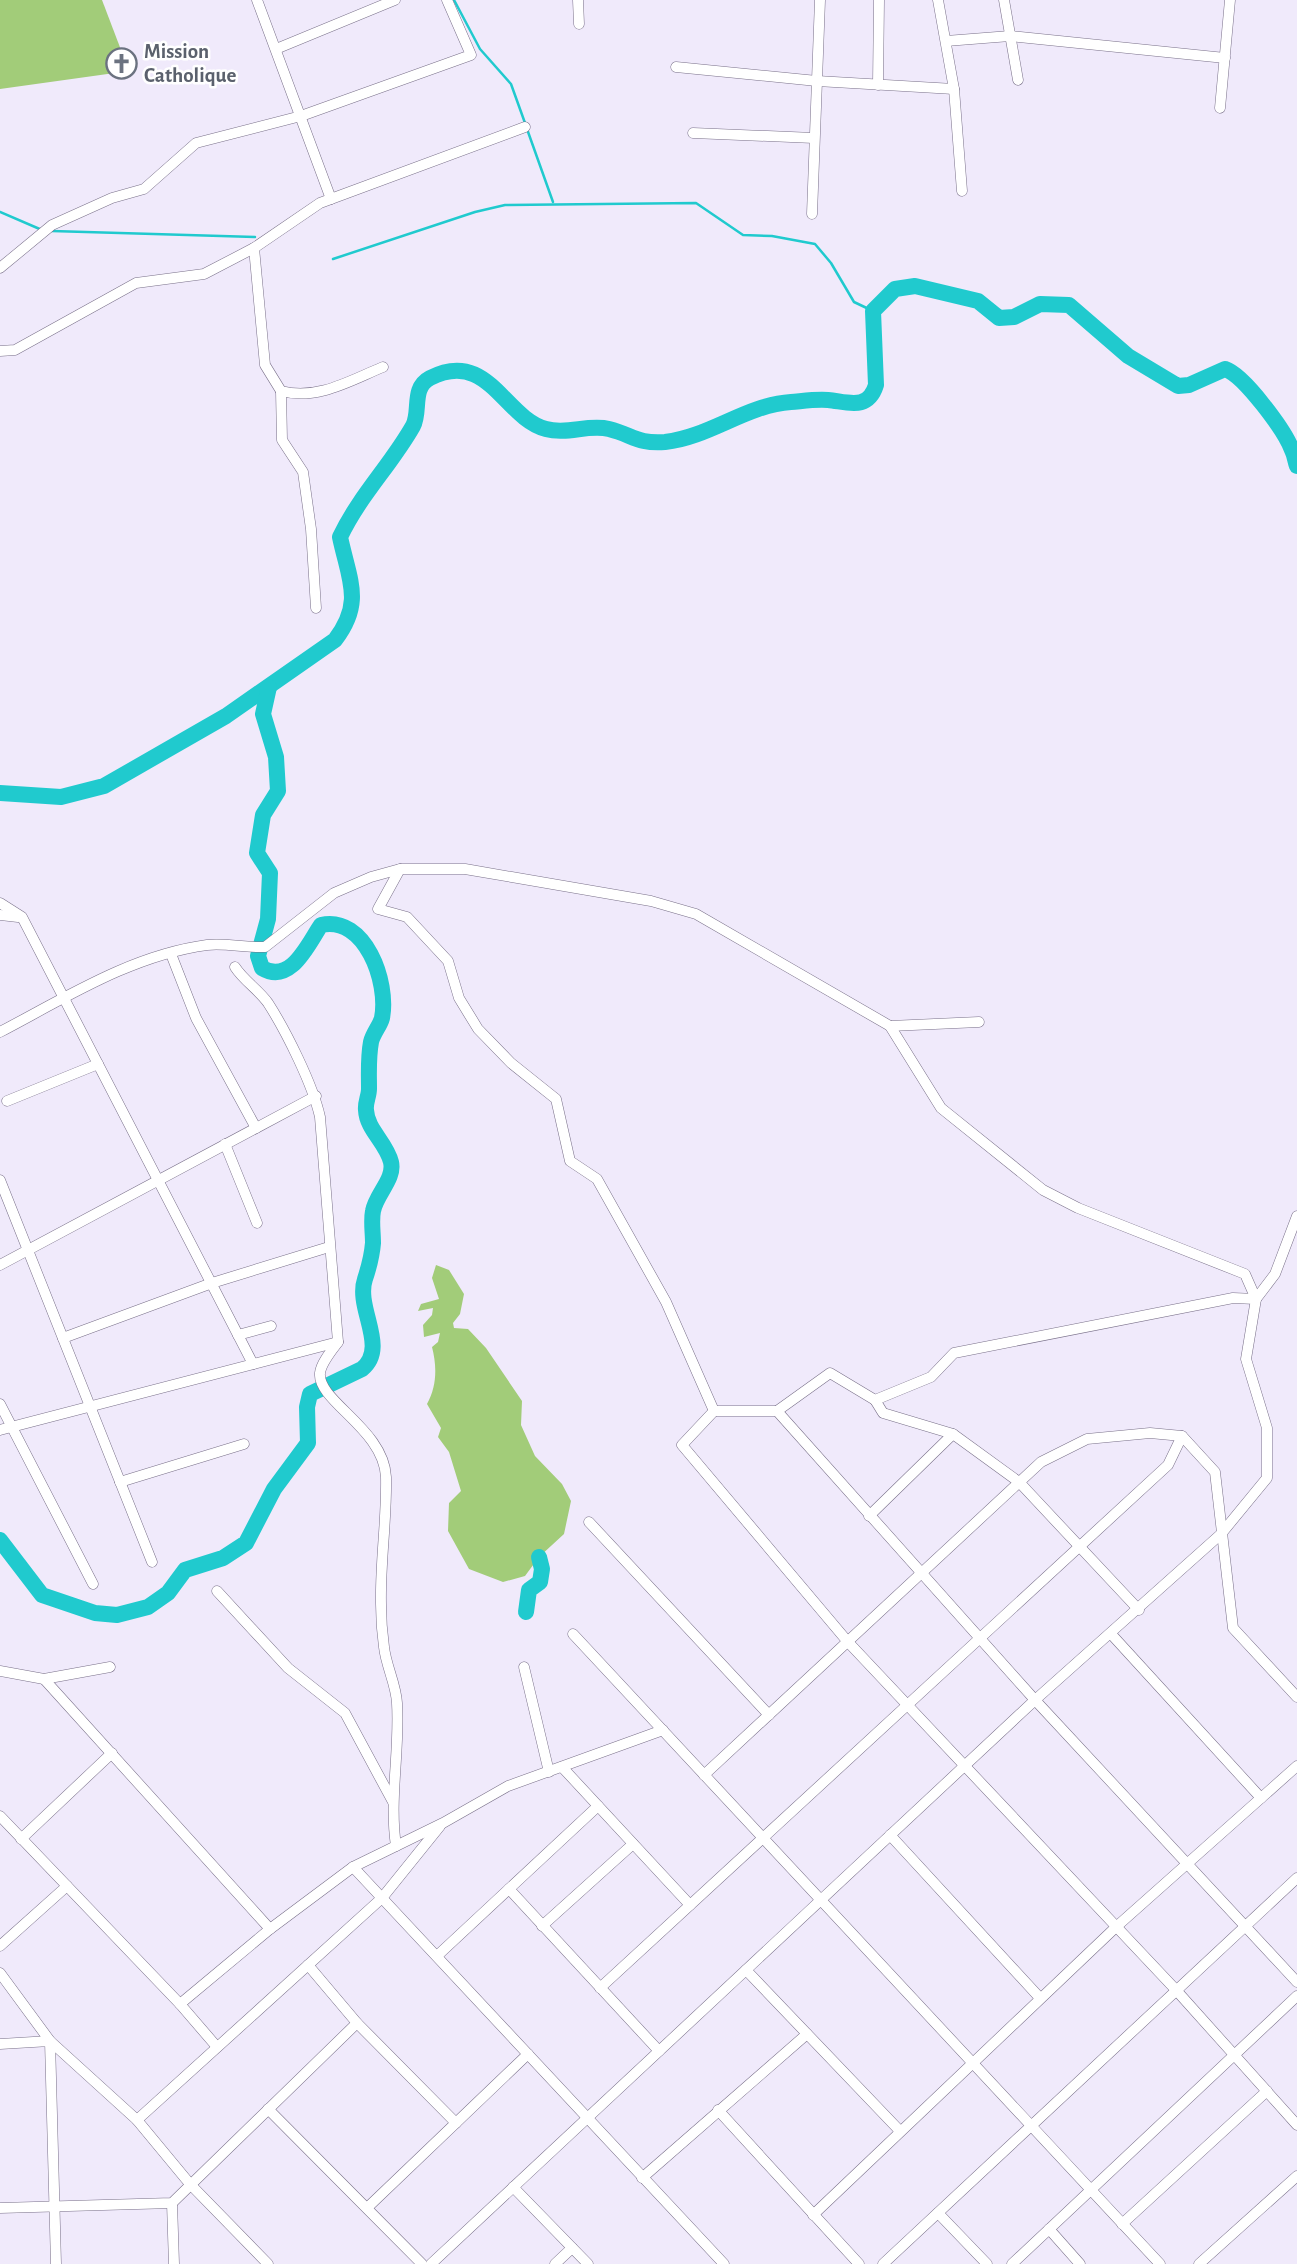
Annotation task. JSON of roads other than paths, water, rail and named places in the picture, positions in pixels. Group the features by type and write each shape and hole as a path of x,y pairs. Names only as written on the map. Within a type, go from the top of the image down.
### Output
{"street":[{"path":"257,0 331,199"},
{"path":"276,50 396,0"},
{"path":"0,268 52,225 112,198 144,188 196,143 301,116 471,55 447,0"},
{"path":"578,0 579,24"},
{"path":"811,214 820,0"},
{"path":"878,0 878,85"},
{"path":"938,0 954,89 962,191"},
{"path":"1004,0 1018,80"},
{"path":"1220,108 1230,0"},
{"path":"946,41 1010,36 1225,58"},
{"path":"676,67 817,81 954,89"},
{"path":"0,351 15,350 136,283 204,274 254,248 331,199 524,127"},
{"path":"693,133 814,138"},
{"path":"254,248 265,365 281,391 282,440 303,472 311,529 316,608"},
{"path":"281,391 294,395 330,390 383,367"},
{"path":"400,869 377,909 407,917 448,961 459,999 478,1029 511,1063 556,1099 570,1161 597,1179 666,1302 714,1411"},
{"path":"0,1032 118,970 171,954 217,945 265,947 334,893 371,877 400,869 465,869 651,901 696,914 890,1026 941,1108 1043,1189 1079,1208 1245,1274 1255,1299"},
{"path":"0,903 22,917 253,1364"},
{"path":"0,915 22,917"},
{"path":"171,954 196,1018 256,1128"},
{"path":"235,967 246,984 267,1002 316,1096 320,1117 338,1342 320,1370 320,1377 325,1390 376,1442 383,1458 386,1486 381,1603 384,1647 397,1701 397,1785 393,1802 396,1846"},
{"path":"890,1026 979,1022"},
{"path":"7,1101 98,1064"},
{"path":"0,1265 316,1096"},
{"path":"225,1144 257,1223"},
{"path":"0,1180 152,1562"},
{"path":"431,2264 1035,1700 1112,1635 1221,1534 1267,1478 1267,1428 1246,1359 1255,1299 1275,1274 1297,1216"},
{"path":"63,1338 212,1283 329,1247"},
{"path":"875,1400 931,1377 954,1353 1233,1298 1255,1299"},
{"path":"238,1335 271,1326"},
{"path":"0,1430 338,1342"},
{"path":"1139,1610 1019,1482 953,1434 883,1413 875,1400 830,1373 777,1411 714,1411 682,1445 848,1642 1175,1990 1297,2125"},
{"path":"0,1404 93,1584"},
{"path":"777,1411 1035,1700 1297,1982"},
{"path":"704,1775 1041,1462 1087,1439 1150,1433 1182,1436 1215,1472 1233,1629 1297,1698"},
{"path":"869,1516 953,1434"},
{"path":"600,1987 981,1640 1168,1465 1182,1436"},
{"path":"120,1482 244,1444"},
{"path":"589,1522 769,1715"},
{"path":"217,1591 288,1668 345,1713 393,1802"},
{"path":"573,1634 1160,2264"},
{"path":"1112,1635 1261,1798"},
{"path":"0,1671 44,1679 110,1667"},
{"path":"524,1667 549,1772"},
{"path":"44,1679 270,1929"},
{"path":"180,2004 270,1929 353,1867 443,1824 508,1786 663,1730"},
{"path":"21,1839 112,1753"},
{"path":"813,2215 899,2130 1116,1927 1297,1766"},
{"path":"562,1767 690,1905"},
{"path":"438,1955 598,1806"},
{"path":"0,1816 180,2004 217,2048"},
{"path":"137,2120 382,1898 443,1824"},
{"path":"890,1835 1040,1998"},
{"path":"542,1926 633,1844"},
{"path":"353,1867 724,2264"},
{"path":"883,2264 1297,1878"},
{"path":"0,1946 67,1886"},
{"path":"509,1889 659,2051"},
{"path":"308,1965 357,2023 456,2123"},
{"path":"746,1970 899,2130"},
{"path":"0,1973 50,2041 137,2120 190,2184 268,2264"},
{"path":"1012,2264 1297,1996"},
{"path":"0,2208 172,2203 357,2023"},
{"path":"642,2178 807,2034"},
{"path":"0,2044 50,2041"},
{"path":"50,2041 57,2264"},
{"path":"368,2207 528,2054"},
{"path":"1122,2224 1267,2091"},
{"path":"268,2109 422,2264"},
{"path":"719,2110 859,2264"},
{"path":"1199,2264 1297,2176"},
{"path":"513,2187 588,2264"},
{"path":"172,2203 174,2264"},
{"path":"938,2213 987,2264"},
{"path":"1049,2229 1080,2264"},
{"path":"555,2264 572,2248"}],"waterway":[{"path":"454,0 480,49 511,84 525,123"},
{"path":"527,129 553,202"},
{"path":"333,259 475,212 505,205 696,203 743,235 772,236 815,244 831,263 854,302 873,311"},
{"path":"0,212 42,230"},
{"path":"52,231 255,237"},
{"path":"0,793 61,797 104,786 226,716 335,640 344,626 352,602 350,578 340,537 357,507 413,426 420,388 430,378 450,371 467,372 481,378 518,412 546,429 562,431 601,428 641,440 665,442 697,434 775,404 819,400 856,403 868,399 876,385 873,311 895,289 915,286 978,301 999,318 1014,317 1040,304 1069,305 1128,356 1178,386 1189,385 1225,369 1253,392 1273,418 1288,441 1297,466"},
{"path":"0,1540 42,1595 95,1613 117,1615 148,1607 168,1593 185,1570 223,1558 246,1543 274,1489 308,1443 307,1407 310,1394 362,1369 369,1360 372,1339 363,1290 373,1248 373,1211 391,1168 389,1155 370,1124 366,1107 371,1042 382,1018 382,987 371,954 350,930 337,925 321,925 298,960 290,967 272,972 262,968 258,956 268,919 270,873 257,853 263,815 278,791 276,757 263,714 269,687"},
{"path":"526,1612 529,1590 540,1582 542,1569 539,1557"}],"place":[{"name":"Mission Catholique","path":"121,63"}]}
